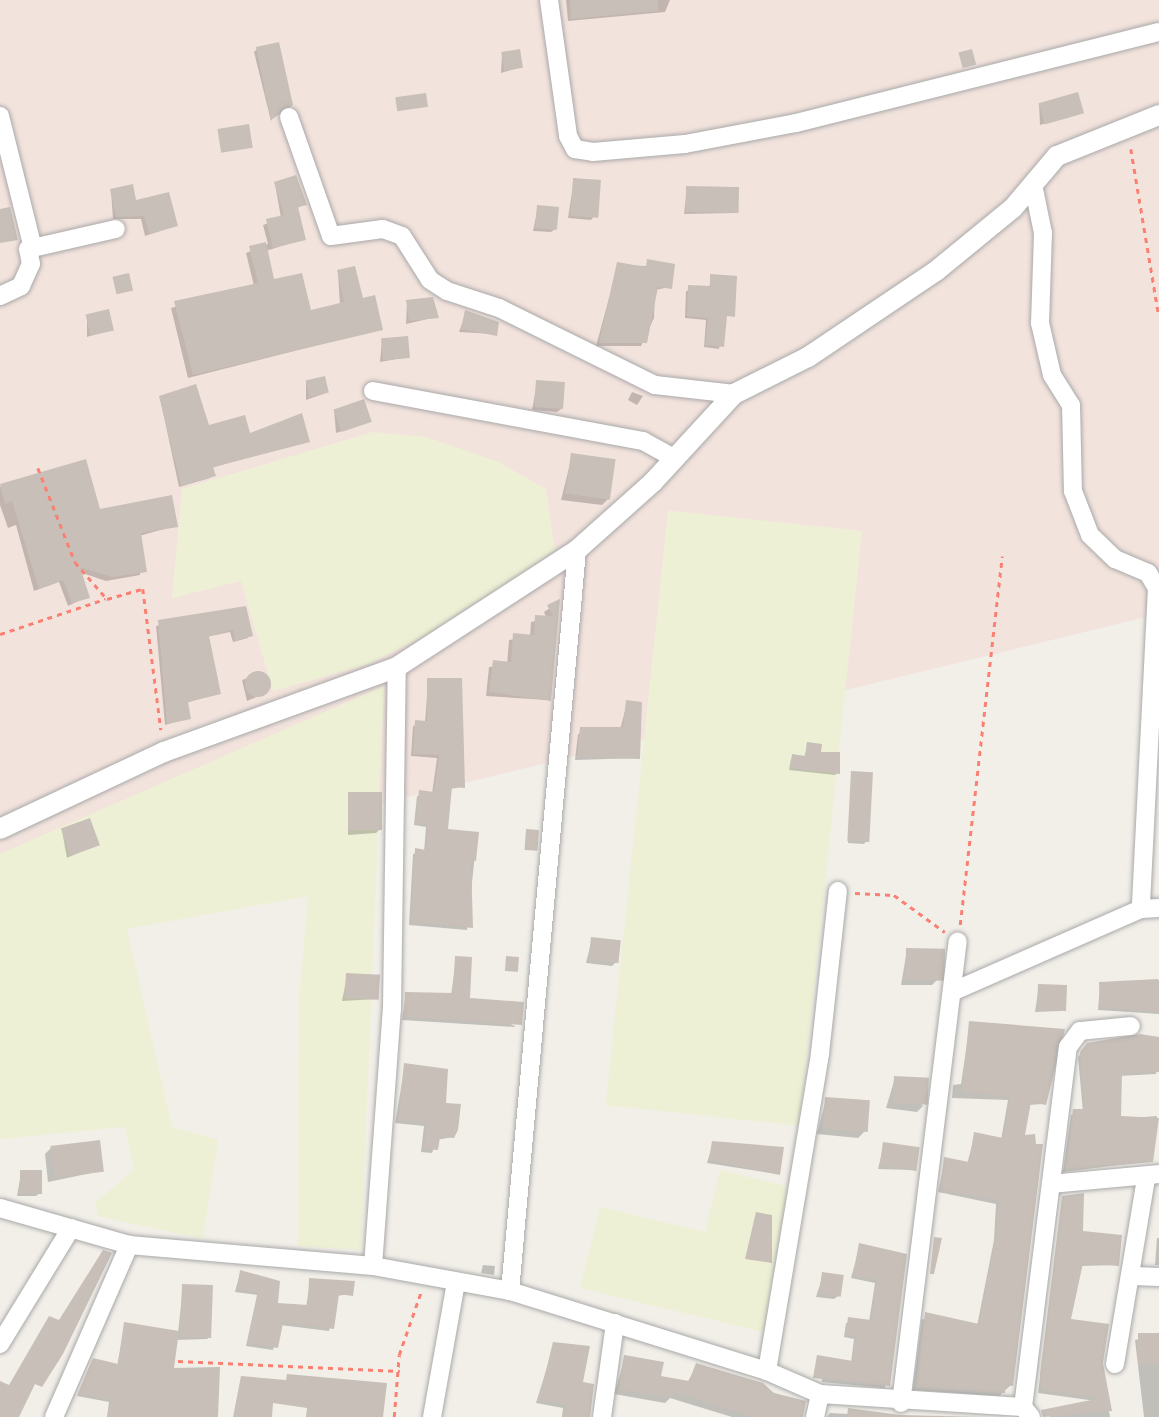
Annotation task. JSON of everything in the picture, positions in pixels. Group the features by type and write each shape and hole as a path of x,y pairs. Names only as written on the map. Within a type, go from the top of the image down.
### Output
{"street":[{"path":"549,0 568,136 575,149 593,152 685,144 796,123 1159,32"},
{"path":"0,829 164,752 397,667 578,550 675,459 734,394 808,357 936,272 1033,184 1057,156 1127,123 1159,115"},
{"path":"0,116 33,248 21,286 0,296"},
{"path":"289,117 331,236 383,229 402,236 430,280 447,291 499,308 654,385 734,394"},
{"path":"954,991 1150,909 1157,588 1148,572 1114,559 1090,535 1073,491 1071,405 1052,374 1040,323 1043,233 1033,184"},
{"path":"33,248 116,229"},
{"path":"373,391 642,442 675,459"},
{"path":"510,1292 578,550"},
{"path":"373,1266 392,1009 397,667"},
{"path":"767,1370 820,1053 838,891"},
{"path":"901,1403 958,942"},
{"path":"0,1208 129,1246 373,1266 510,1292 767,1370 820,1394 1027,1412 1068,1047 1080,1031 1131,1026"},
{"path":"1051,1184 1152,1176 1116,1364"},
{"path":"0,1344 71,1228"},
{"path":"54,1417 129,1246"},
{"path":"1133,1276 1159,1277"},
{"path":"432,1417 456,1282"},
{"path":"602,1417 615,1323"},
{"path":"815,1417 820,1394"}],"path":[{"path":"1127,123 1159,316"},
{"path":"38,468 75,562 107,598"},
{"path":"838,891 894,895 958,942 1002,556"},
{"path":"0,634 143,589 164,752"},
{"path":"394,1417 400,1354 426,1277"},
{"path":"178,1361 332,1373 400,1371"}],"shaded area":[{"path":"0,0 1159,0 1159,614 0,896"}],"green space":[{"path":"373,432 426,437 498,462 546,489 555,551 428,634 369,664 273,691 241,581 172,598 182,489"},
{"path":"668,511 862,531 799,1126 606,1105"},
{"path":"384,686 361,1250 298,1246 299,998 308,896 127,929 172,1127 218,1140 203,1239 97,1216 96,1202 134,1170 125,1127 0,1139 0,854"},
{"path":"720,1170 789,1187 763,1332 580,1288 600,1207 705,1232"}],"building":[{"path":"570,0 658,0 658,11 571,19"},
{"path":"279,42 293,105 271,120 256,47"},
{"path":"520,49 523,68 504,71 501,52"},
{"path":"972,49 976,64 963,68 958,53"},
{"path":"1078,92 1084,113 1045,124 1039,103"},
{"path":"426,93 428,107 397,111 395,97"},
{"path":"249,124 253,148 221,153 217,129"},
{"path":"296,175 307,205 298,207 306,240 273,248 266,219 284,215 274,182"},
{"path":"573,178 601,180 598,218 570,216"},
{"path":"133,184 136,200 169,192 178,226 149,234 144,216 116,217 110,189"},
{"path":"686,186 739,187 739,213 686,212"},
{"path":"537,205 559,207 557,230 535,228"},
{"path":"10,207 18,240 0,243 0,209"},
{"path":"266,242 274,279 302,273 311,310 344,302 337,270 355,266 363,298 375,295 383,330 193,375 174,301 258,283 249,246"},
{"path":"647,259 675,264 672,289 658,287 647,343 599,343 617,262 646,267"},
{"path":"129,273 133,291 116,294 112,277"},
{"path":"710,274 737,276 735,317 727,316 724,347 705,345 708,318 687,316 688,285 710,286"},
{"path":"433,297 439,318 409,321 406,300"},
{"path":"109,309 114,330 91,336 86,314"},
{"path":"465,310 499,322 497,336 461,329"},
{"path":"408,336 410,358 383,360 381,338"},
{"path":"325,376 329,393 309,397 306,380"},
{"path":"536,380 565,382 563,409 534,407"},
{"path":"196,384 209,425 245,415 250,433 302,413 310,442 213,467 216,476 181,486 159,396"},
{"path":"364,399 372,422 342,432 334,409"},
{"path":"571,453 616,459 610,500 565,494"},
{"path":"86,459 100,509 172,495 178,527 141,533 147,572 112,577 80,567 90,598 72,603 63,580 39,589 12,501 5,504 0,484"},
{"path":"560,599 551,701 489,692 493,660 511,662 513,633 534,635 535,615 553,616 547,605"},
{"path":"246,606 253,636 235,641 233,630 209,636 221,694 188,702 191,719 167,724 158,620"},
{"path":"258,671 267,675 271,684 267,693 258,697 249,693 245,684 249,675"},
{"path":"427,678 462,678 465,788 452,787 448,829 479,832 476,861 471,860 473,928 411,922 415,848 426,850 428,824 416,823 419,790 434,792 439,755 413,754 415,720 427,721"},
{"path":"626,700 642,702 640,759 577,757 580,727 623,727"},
{"path":"807,742 822,744 821,752 840,752 840,774 790,768 792,754 805,756"},
{"path":"851,771 873,772 869,842 847,841"},
{"path":"348,792 382,792 382,830 348,830"},
{"path":"90,818 100,845 71,856 61,829"},
{"path":"526,829 539,830 538,851 525,850"},
{"path":"591,937 621,940 618,963 589,960"},
{"path":"906,948 945,949 944,981 905,980"},
{"path":"455,956 472,957 470,998 524,1002 522,1025 404,1017 405,992 453,993"},
{"path":"506,956 519,957 518,972 505,971"},
{"path":"346,973 380,975 379,1000 345,998"},
{"path":"1158,979 1159,1012 1100,1007 1099,982"},
{"path":"1038,984 1067,985 1066,1011 1037,1010"},
{"path":"969,1021 1065,1029 1046,1105 1031,1102 1025,1135 1035,1134 1036,1144 1043,1144 1013,1386 1006,1385 1005,1393 916,1388 925,1312 979,1324 996,1234 999,1201 940,1189 944,1157 969,1162 974,1132 1003,1138 1010,1097 962,1092"},
{"path":"1140,1034 1159,1037 1159,1072 1122,1074 1121,1116 1159,1118 1153,1162 1065,1170 1073,1109 1085,1109 1080,1052 1087,1043"},
{"path":"404,1063 448,1069 446,1103 461,1104 458,1130 454,1138 440,1137 438,1150 424,1149 427,1123 398,1120"},
{"path":"894,1076 929,1078 928,1105 893,1103"},
{"path":"825,1097 870,1100 868,1132 823,1129"},
{"path":"100,1140 104,1172 54,1178 50,1146"},
{"path":"712,1141 784,1147 780,1175 709,1160"},
{"path":"883,1142 920,1147 916,1171 880,1166"},
{"path":"20,1170 42,1170 42,1194 20,1194"},
{"path":"1084,1193 1083,1231 1122,1235 1119,1266 1083,1263 1071,1319 1109,1324 1103,1363 1112,1411 1043,1417 1041,1410 1101,1398 1041,1390 1062,1196"},
{"path":"756,1212 772,1215 772,1263 745,1259"},
{"path":"934,1237 942,1238 934,1274 930,1274"},
{"path":"859,1243 907,1254 890,1386 813,1378 817,1355 853,1361 856,1336 846,1334 848,1317 871,1320 877,1280 853,1275"},
{"path":"103,1250 112,1253 63,1354 42,1387 35,1384 19,1417 0,1417 0,1381 9,1385 49,1316 59,1320"},
{"path":"240,1270 280,1281 278,1303 308,1305 309,1278 355,1281 353,1296 339,1294 334,1329 283,1323 278,1348 248,1343 258,1293 237,1289"},
{"path":"822,1272 844,1275 841,1297 819,1294"},
{"path":"182,1284 213,1285 211,1338 180,1337"},
{"path":"124,1322 179,1331 174,1368 220,1367 218,1417 107,1417 111,1400 78,1393 93,1358 118,1364"},
{"path":"1138,1333 1159,1333 1159,1365 1138,1365"},
{"path":"553,1342 590,1346 583,1382 594,1384 590,1417 564,1417 566,1405 539,1399"},
{"path":"624,1355 664,1362 661,1376 689,1381 696,1363 763,1383 774,1393 806,1401 803,1417 753,1417 674,1392 673,1398 618,1389"},
{"path":"287,1374 387,1383 383,1417 306,1417 307,1408 273,1403 272,1417 233,1417 241,1376 286,1380"},
{"path":"848,1408 900,1415 984,1417 847,1417"}]}
